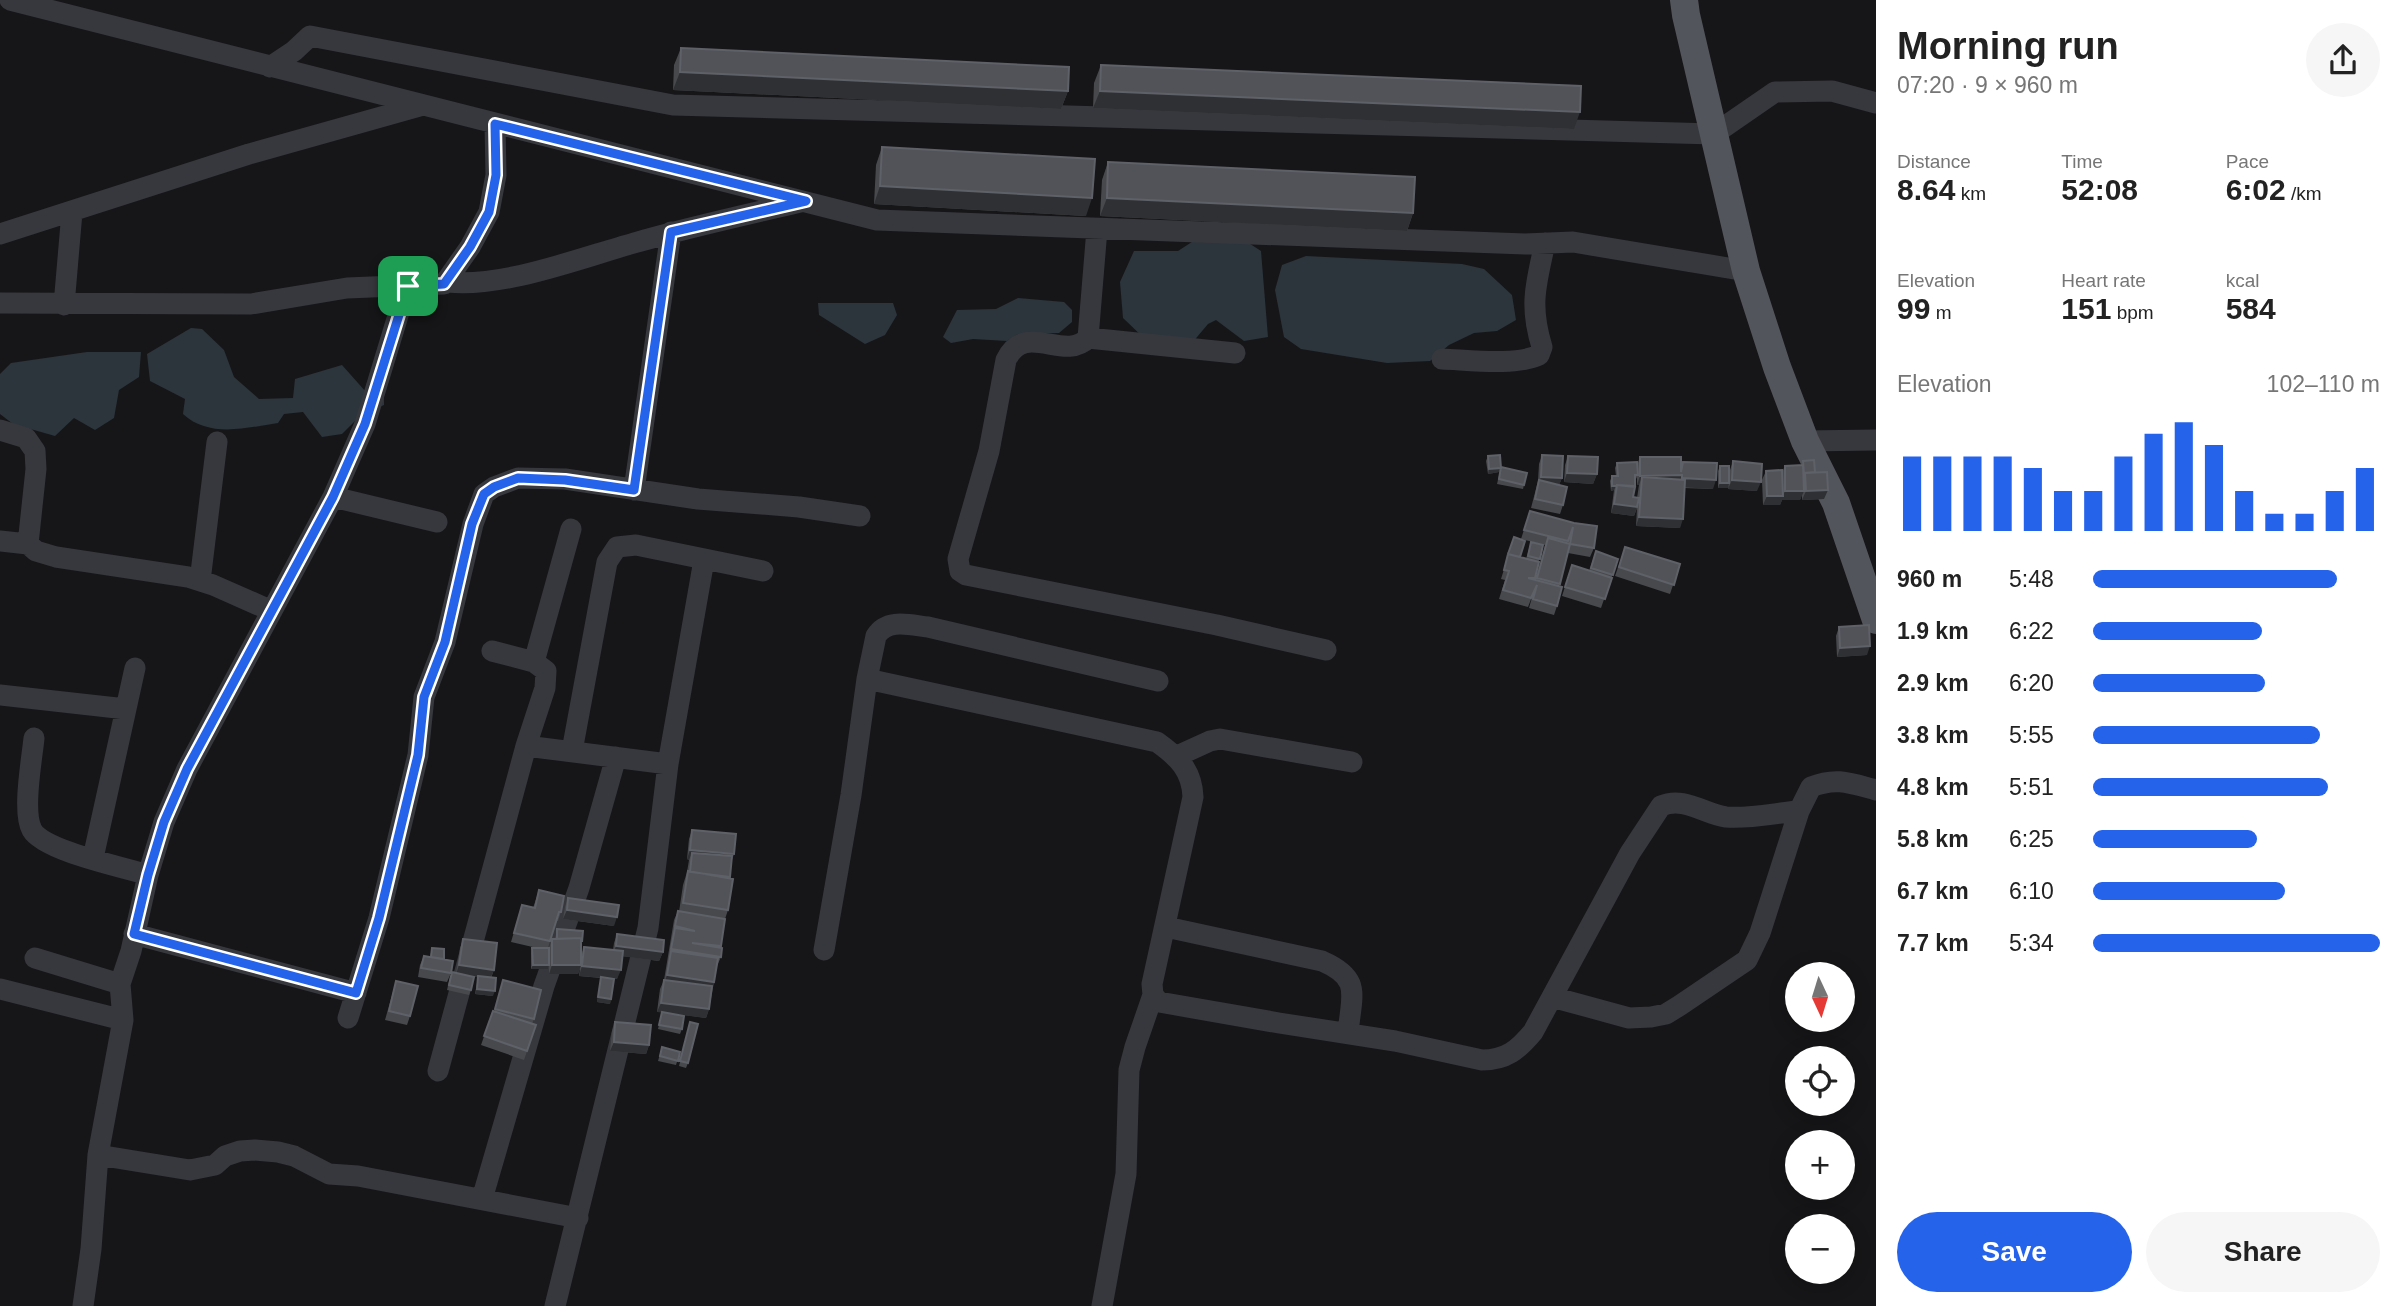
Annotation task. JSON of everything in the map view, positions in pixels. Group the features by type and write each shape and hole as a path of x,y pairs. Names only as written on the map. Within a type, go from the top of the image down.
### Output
{"main road":[{"path":"1684,0 1746,271 1777,368 1805,441 1836,503 1876,620"}],"street":[{"path":"10,0 877,220 1573,242 1746,271"},
{"path":"270,67 310,36 673,105 1713,134 1775,92 1832,91 1876,103"},
{"path":"0,234 249,154 421,106"},
{"path":"448,282 489,212 496,175 495,124"},
{"path":"0,303 251,304 347,288 438,285 448,282 464,284 513,278 671,232 806,201"},
{"path":"64,304 72,212"},
{"path":"1097,229 1088,338 1082,344 1071,346 1018,343 1011,349 1006,360 989,451 958,559 960,571 966,575 1217,625 1326,650"},
{"path":"634,490 671,232"},
{"path":"1442,359 1513,360 1532,359 1539,355 1542,347 1535,324 1534,295 1545,243"},
{"path":"83,1306 91,1249 98,1156 123,1020 120,984 164,822 187,769 333,497 365,424 408,286"},
{"path":"1088,338 1235,353"},
{"path":"0,430 26,438 36,450 27,544"},
{"path":"1805,441 1876,440"},
{"path":"200,581 217,442"},
{"path":"348,1018 379,918 418,755 424,697 445,642 472,524 484,494 518,478 565,480 710,501 799,507 860,516"},
{"path":"333,497 437,522"},
{"path":"534,662 571,529"},
{"path":"0,541 27,544 36,551 56,557 200,581 272,611"},
{"path":"572,751 607,562 617,547 636,545 763,571"},
{"path":"555,1306 648,928 668,764 704,560"},
{"path":"824,950 851,795 867,679 876,636 880,630 885,626 902,624 928,626 1157,681"},
{"path":"438,1071 526,746 545,688 545,671 534,662 492,651"},
{"path":"93,859 135,668"},
{"path":"867,679 1157,742 1177,756 1189,772 1193,797 1153,984 1153,995 1129,1070 1126,1174 1102,1306"},
{"path":"0,695 126,709"},
{"path":"34,738 29,810 31,828 41,841 148,875"},
{"path":"1177,756 1220,739 1352,762"},
{"path":"526,746 668,764"},
{"path":"482,1199 544,986 579,888 616,757"},
{"path":"1552,997 1629,1018 1666,1014 1679,1006 1747,960 1760,933 1799,811 1811,787 1838,780 1876,790"},
{"path":"1153,995 1160,1002 1395,1041 1466,1058 1497,1060 1510,1055 1533,1032 1630,853 1661,806 1675,802 1723,817 1799,811"},
{"path":"1166,927 1322,961 1339,969 1349,977 1352,988 1348,1034"},
{"path":"134,934 356,993"},
{"path":"35,958 120,984"},
{"path":"0,989 123,1020"},
{"path":"98,1156 190,1170 215,1165 225,1156 240,1151 278,1152 294,1156 329,1174 358,1176 578,1218"}],"shaded area":[{"path":"1198,238 1241,238 1261,251 1268,337 1244,341 1216,320 1208,324 1192,343 1146,340 1123,318 1120,282 1134,251 1178,251"},
{"path":"1306,256 1462,264 1484,269 1512,295 1516,320 1497,331 1474,333 1449,345 1430,361 1387,363 1301,349 1284,337 1275,290 1282,265"},
{"path":"1018,298 1064,302 1072,310 1072,322 1059,333 1018,334 1007,341 973,339 951,343 943,337 957,310 996,309"},
{"path":"818,303 893,303 897,315 885,335 865,344 819,315"},
{"path":"191,328 202,329 224,350 234,377 259,399 293,398 295,379 342,365 366,392 384,394 384,405 361,415 342,434 322,437 303,412 284,414 278,423 253,427 216,429 204,426 183,414 185,399 150,381 147,354"},
{"path":"87,352 141,352 139,377 119,390 114,418 95,430 74,418 55,436 13,424 0,414 0,374 11,363"}],"building":[{"path":"681,48 1069,67 1068,91 680,72"},
{"path":"1101,65 1581,86 1580,112 1100,91"},
{"path":"882,147 1095,159 1092,198 880,186"},
{"path":"1108,162 1415,177 1413,213 1107,198"},
{"path":"1500,455 1501,468 1489,469 1488,456"},
{"path":"1542,455 1563,456 1562,478 1541,477"},
{"path":"1568,456 1598,457 1597,474 1567,473"},
{"path":"1640,457 1681,457 1681,472 1683,462 1717,463 1716,480 1682,478 1682,475 1640,476"},
{"path":"1814,460 1815,472 1804,474 1803,461"},
{"path":"1733,461 1762,464 1761,482 1732,480"},
{"path":"1637,462 1635,486 1612,486 1612,476 1618,476 1617,463"},
{"path":"1803,465 1804,491 1785,491 1785,466"},
{"path":"1720,466 1729,466 1729,483 1720,483"},
{"path":"1501,467 1527,473 1524,485 1499,479"},
{"path":"1782,470 1783,496 1767,496 1766,471"},
{"path":"1827,472 1828,490 1806,491 1805,473"},
{"path":"1642,477 1685,480 1683,519 1639,517"},
{"path":"1539,480 1567,487 1563,505 1535,499"},
{"path":"1617,485 1635,487 1633,497 1639,498 1637,507 1614,504"},
{"path":"1530,511 1597,526 1594,548 1570,544 1573,527 1568,541 1524,530"},
{"path":"1514,537 1525,541 1520,557 1508,554"},
{"path":"1548,538 1570,544 1560,584 1537,578"},
{"path":"1531,542 1543,545 1540,559 1528,556"},
{"path":"1625,547 1680,564 1674,585 1619,567"},
{"path":"1596,551 1618,559 1613,575 1591,568"},
{"path":"1508,554 1539,562 1535,578 1528,578 1562,587 1557,606 1533,599 1537,585 1531,598 1503,590 1509,571 1504,570"},
{"path":"1572,565 1612,578 1605,599 1565,587"},
{"path":"1869,625 1870,646 1840,648 1839,627"},
{"path":"692,830 736,834 734,854 690,850"},
{"path":"692,853 732,856 730,877 690,872"},
{"path":"688,871 733,879 728,910 683,903"},
{"path":"539,890 564,896 550,941 514,933 522,905 535,908"},
{"path":"568,898 619,905 617,917 567,910"},
{"path":"678,911 725,919 721,946 692,943 722,948 721,957 671,949 675,928 695,931 675,926"},
{"path":"557,929 583,931 582,942 581,938 557,939"},
{"path":"617,934 664,940 663,952 616,946"},
{"path":"581,938 581,965 552,965 552,939"},
{"path":"463,939 497,943 494,970 459,965"},
{"path":"584,947 623,951 621,970 582,966"},
{"path":"432,948 444,949 444,959 431,957"},
{"path":"532,948 549,948 549,965 533,965"},
{"path":"671,951 718,958 714,982 667,975"},
{"path":"424,956 453,961 451,973 421,968"},
{"path":"452,972 474,977 471,990 449,985"},
{"path":"478,976 496,978 495,991 477,989"},
{"path":"601,977 614,979 611,999 598,997"},
{"path":"503,980 541,990 534,1019 495,1009"},
{"path":"664,980 712,986 709,1009 661,1003"},
{"path":"396,981 418,986 410,1016 389,1011"},
{"path":"493,1011 536,1025 527,1051 484,1036"},
{"path":"662,1012 684,1016 682,1029 659,1025"},
{"path":"615,1022 651,1025 649,1045 614,1042"},
{"path":"690,1022 698,1024 688,1063 680,1061"},
{"path":"662,1047 680,1052 678,1061 660,1056"}],"route":[{"path":"495,124 806,201 671,232 634,490 565,480 518,478 494,487 484,494 479,502 445,642 424,697 418,755 379,918 356,993 134,934 164,822 187,769 333,497 365,424 397,313 408,286 448,282 489,212 496,175 495,124"}]}
